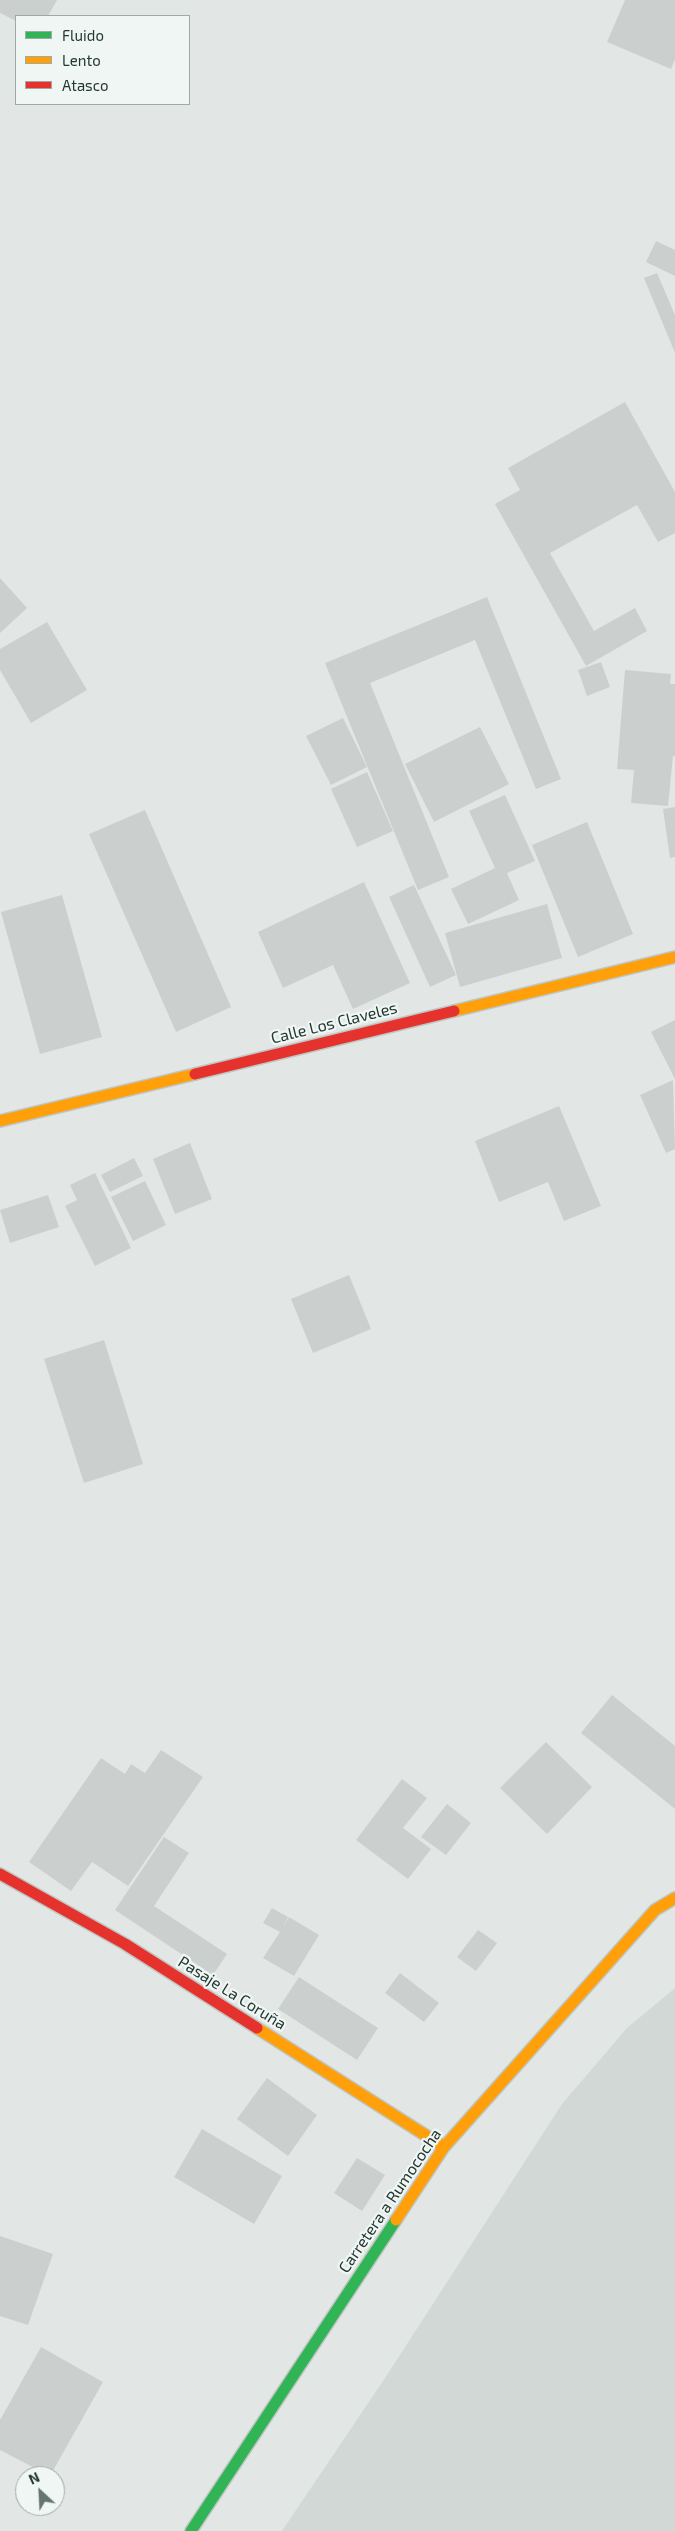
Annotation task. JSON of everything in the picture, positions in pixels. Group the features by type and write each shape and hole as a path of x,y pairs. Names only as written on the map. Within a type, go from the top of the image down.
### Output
{"street":[{"name":"Calle Los Claveles","path":"0,1121 675,957"},
{"name":"Pasaje La Coruña","path":"0,1874 125,1944 444,2147"},
{"name":"Carretera a Rumococha","path":"191,2531 444,2147 655,1910 675,1898"}],"shaded area":[{"path":"675,1988 675,2531 282,2531 387,2375 562,2104 627,2028"}],"building":[{"path":"0,0 57,0 49,15 15,15 15,20 0,13"},
{"path":"625,0 675,0 675,59 671,69 607,42"},
{"path":"656,241 675,250 675,276 646,262"},
{"path":"657,273 675,315 675,353 644,278"},
{"path":"625,402 675,492 675,533 658,542 637,505 550,553 594,631 635,608 647,631 586,666 495,504 520,490 508,468"},
{"path":"0,578 27,608 0,633"},
{"path":"487,597 561,779 536,789 475,640 370,683 449,877 418,890 325,663"},
{"path":"47,622 87,690 31,723 0,670 0,649"},
{"path":"601,662 610,687 587,696 578,670"},
{"path":"625,670 671,674 670,684 675,684 675,756 673,756 668,806 631,803 634,770 617,769"},
{"path":"343,718 367,767 331,785 306,736"},
{"path":"480,727 509,784 434,822 405,764"},
{"path":"367,772 393,831 357,847 331,789"},
{"path":"505,795 535,861 507,873 519,900 468,924 451,889 495,868 469,811"},
{"path":"675,807 675,857 670,858 663,809"},
{"path":"145,810 231,1007 176,1032 89,834"},
{"path":"587,822 633,934 578,957 532,845"},
{"path":"364,882 410,983 353,1009 333,965 283,988 258,932"},
{"path":"414,885 456,975 430,987 389,897"},
{"path":"62,895 102,1037 40,1054 1,912"},
{"path":"547,904 562,958 460,987 445,933"},
{"path":"675,1020 675,1079 651,1032"},
{"path":"673,1080 675,1149 666,1153 640,1095"},
{"path":"559,1106 601,1206 564,1221 548,1182 499,1202 475,1141"},
{"path":"190,1143 212,1199 175,1214 153,1159"},
{"path":"134,1158 143,1176 110,1192 101,1175"},
{"path":"95,1173 131,1248 95,1266 65,1206 77,1200 70,1185"},
{"path":"145,1181 166,1225 133,1241 111,1197"},
{"path":"48,1195 59,1227 10,1243 0,1210"},
{"path":"349,1275 371,1329 313,1353 291,1299"},
{"path":"104,1340 143,1464 84,1483 44,1359"},
{"path":"612,1695 675,1746 675,1809 581,1733"},
{"path":"546,1742 592,1787 547,1834 500,1788"},
{"path":"161,1750 203,1777 128,1886 92,1862 71,1891 29,1862 101,1758 125,1774 131,1764 145,1773"},
{"path":"402,1779 427,1798 403,1828 431,1849 408,1879 356,1840"},
{"path":"447,1804 471,1823 446,1855 421,1837"},
{"path":"164,1837 189,1853 154,1906 227,1954 213,1975 115,1910"},
{"path":"272,1908 288,1917 283,1927 289,1917 319,1935 294,1976 263,1958 280,1932 263,1923"},
{"path":"478,1930 497,1943 476,1971 457,1957"},
{"path":"400,1973 439,2003 424,2022 385,1993"},
{"path":"299,1977 378,2028 357,2060 278,2009"},
{"path":"267,2078 317,2115 288,2156 237,2119"},
{"path":"202,2129 282,2176 254,2224 174,2177"},
{"path":"357,2158 385,2175 362,2211 334,2193"},
{"path":"0,2236 53,2254 28,2325 0,2316"},
{"path":"41,2347 103,2382 56,2466 31,2466 0,2450 0,2420"}],"traffic: fast":[{"path":"191,2531 396,2220"}],"traffic: slow":[{"path":"454,1011 675,957"},
{"path":"0,1121 195,1074"},
{"path":"396,2220 444,2147 655,1910 675,1898"},
{"path":"257,2028 444,2147"}],"traffic: jam":[{"path":"195,1074 454,1011"},
{"path":"0,1874 125,1944 257,2028"}]}
